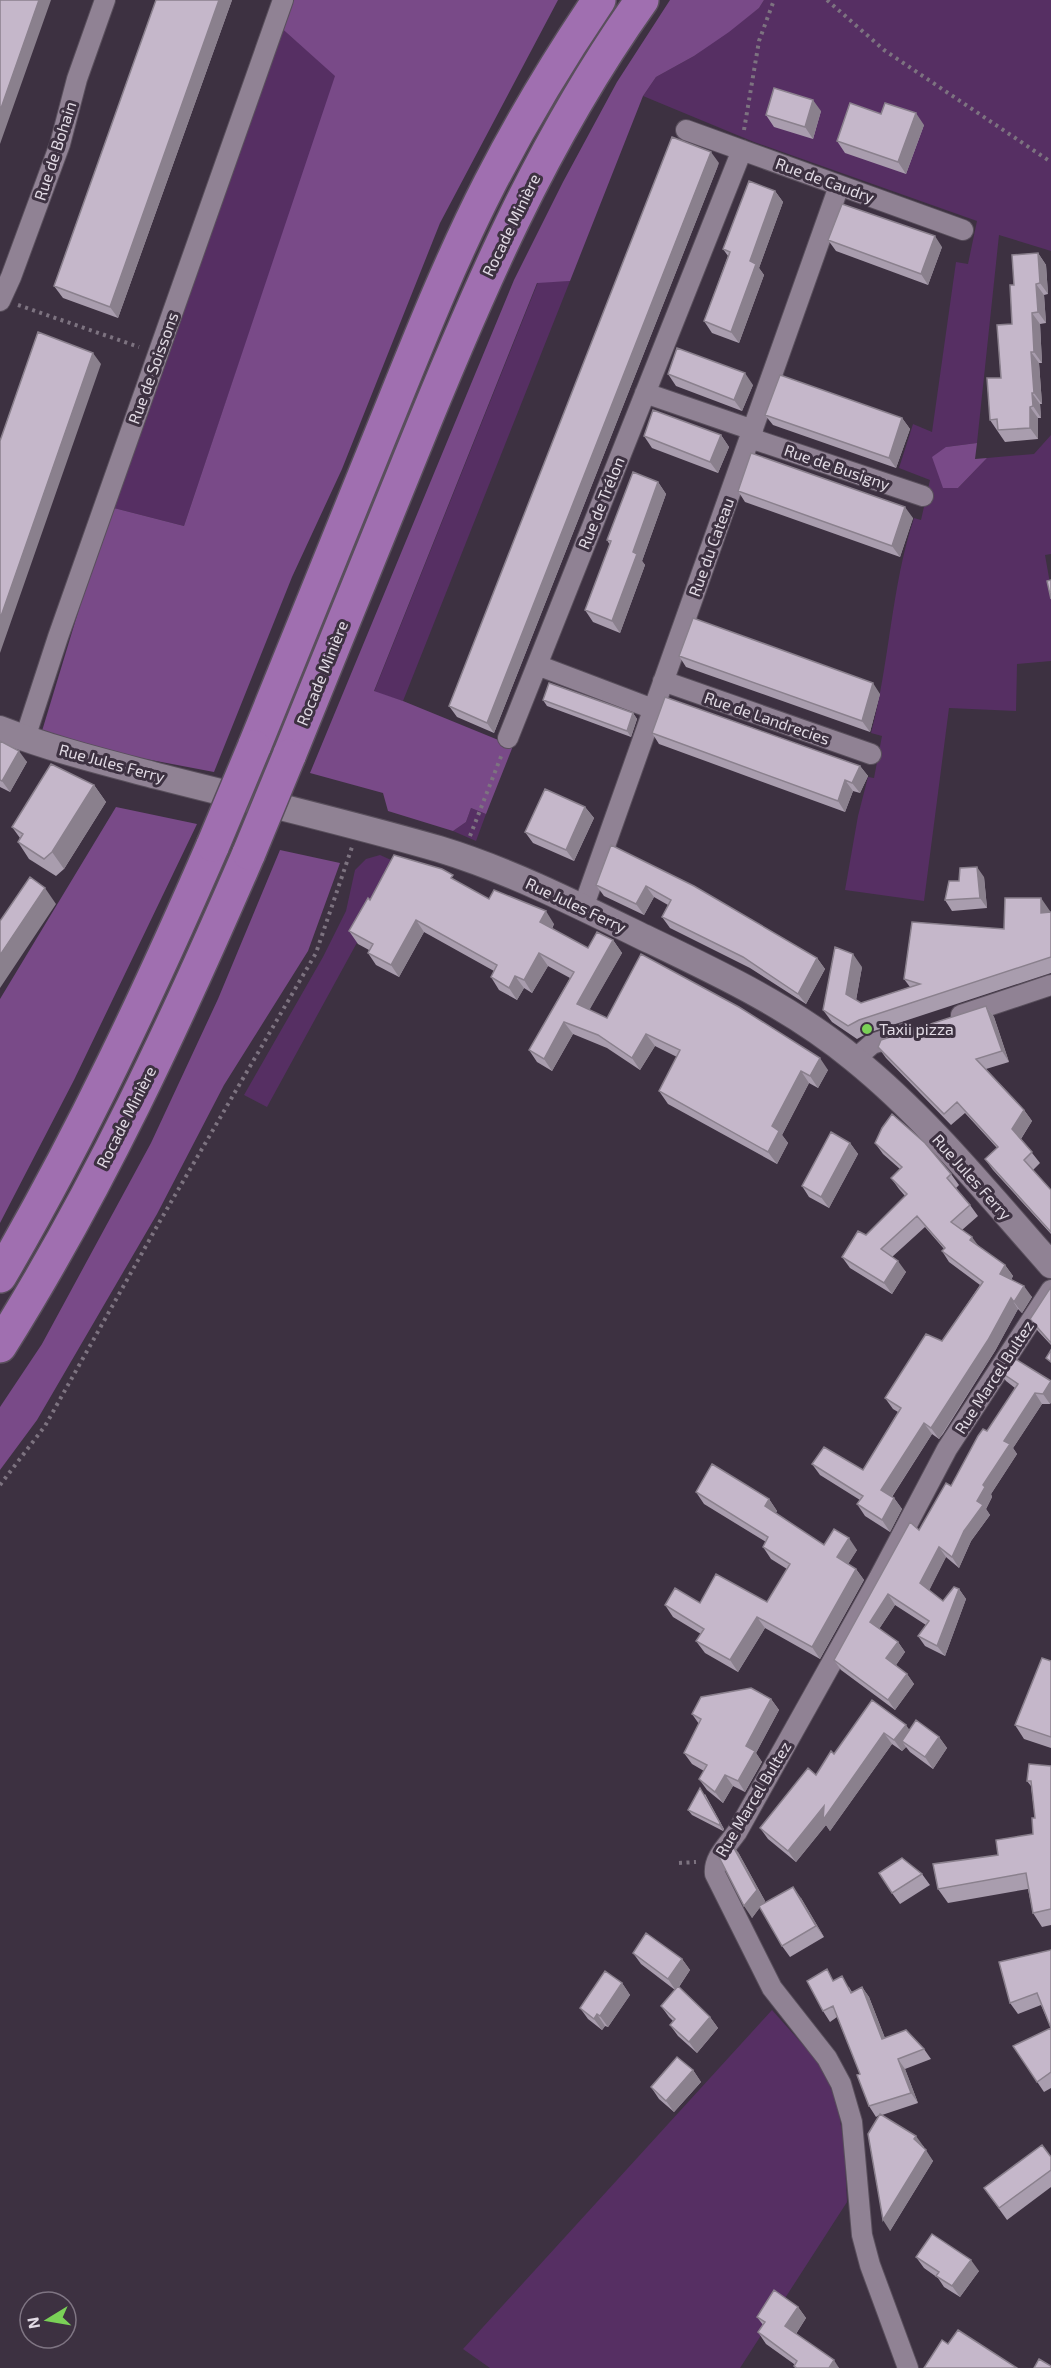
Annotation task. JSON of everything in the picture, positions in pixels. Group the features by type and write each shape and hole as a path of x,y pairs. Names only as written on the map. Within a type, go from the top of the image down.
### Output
{"highway":[{"path":"0,1276 72,1145 157,974 254,747 419,340 463,239 489,185 544,84 599,0"},
{"name":"Rocade Minière","path":"0,1346 68,1229 129,1115 181,1007 249,853 449,360 501,242 578,97 642,0"}],"street":[{"name":"Rue de Bohain","path":"0,300 11,277 60,144 77,79 105,0"},
{"name":"Rue de Soissons","path":"25,738 57,637 283,0"},
{"name":"Rue de Caudry","path":"686,130 963,230"},
{"name":"Rue de Trélon","path":"508,738 742,150"},
{"name":"Rue du Cateau","path":"583,908 840,186"},
{"name":"Rue de Busigny","path":"645,393 923,496"},
{"path":"537,665 653,709"},
{"name":"Rue de Landrecies","path":"663,681 871,754"},
{"name":"Rue Jules Ferry","path":"0,729 119,766 462,857 583,908 746,988 817,1030 855,1059 916,1115 1051,1265"},
{"path":"855,1059 872,1044 1051,985"},
{"name":"Rue Marcel Bultez","path":"909,2368 870,2265 864,2242 852,2122 841,2084 827,2058 772,1988 714,1868 716,1861 737,1832 879,1578 947,1449 1051,1290"}],"path":[{"path":"742,150 755,59 765,20 774,0"},
{"path":"827,0 884,50 1051,162"},
{"path":"0,300 158,353"},
{"path":"462,857 508,738"},
{"path":"0,1485 45,1426 160,1221 316,953 358,828"}],"shaded area":[{"path":"287,0 558,0 440,223 342,469 292,577 214,772 130,756 42,731 110,507 184,526 335,76 278,25"},
{"path":"670,0 764,0 759,8 729,32 694,56 656,77 643,96 570,281 537,283 374,691 513,746 486,814 471,808 466,822 453,831 388,811 383,793 310,773 514,280 617,82"},
{"path":"764,0 1051,0 1051,251 999,235 977,443 946,447 958,488 987,458 1034,454 1051,435 1051,554 1045,555 1051,589 1051,661 1017,664 1016,711 949,708 924,901 845,890 858,816 868,777 874,778 882,736 871,733 900,571 914,518 921,520 930,480 899,468 913,424 932,432 956,262 968,264 977,221 754,142 643,96 656,77 694,56 759,8"},
{"path":"278,25 336,76 184,526 110,507"},
{"path":"570,281 403,701 374,692 538,282"},
{"path":"977,443 975,459 987,458 958,488 943,488 932,457 946,447"},
{"path":"116,807 197,824 74,1080 0,1223 0,999"},
{"path":"471,808 486,814 476,841 453,831 466,822"},
{"path":"280,850 340,863 308,951 224,1085 157,1214 37,1420 0,1470 0,1407 42,1344 151,1143 218,999"},
{"path":"380,855 400,864 267,1107 244,1095 323,957 346,911 355,870 366,859"},
{"path":"772,2010 821,2065 837,2103 844,2143 847,2202 740,2368 490,2368 463,2349"}],"building":[{"path":"0,0 39,0 0,111"},
{"path":"156,0 219,0 110,307 54,286"},
{"path":"774,88 813,100 805,127 766,115"},
{"path":"850,103 881,114 885,103 916,113 898,162 837,141"},
{"path":"672,137 711,152 487,723 449,706"},
{"path":"749,181 775,191 750,261 756,264 731,332 704,321 730,252 723,249"},
{"path":"842,204 935,236 921,274 828,240"},
{"path":"1038,253 1040,283 1036,284 1038,312 1032,313 1034,352 1031,352 1034,393 1032,393 1033,406 1030,407 1030,428 998,430 997,419 990,420 987,378 1001,378 997,325 1012,324 1010,285 1014,285 1012,255"},
{"path":"38,332 93,353 0,619 0,441"},
{"path":"677,348 745,373 734,400 668,374"},
{"path":"780,375 902,418 889,458 765,415"},
{"path":"653,410 721,435 710,462 644,436"},
{"path":"751,453 905,507 892,546 738,491"},
{"path":"633,472 658,482 633,552 637,554 612,621 585,610 611,541 607,540"},
{"path":"1051,580 1051,599 1047,581"},
{"path":"693,618 873,683 862,721 679,656"},
{"path":"549,683 633,713 627,731 543,700"},
{"path":"665,697 860,766 852,783 845,780 838,801 652,733"},
{"path":"0,741 19,751 2,781 0,780"},
{"path":"51,764 94,785 52,852 44,859 18,842 23,834 12,827"},
{"path":"545,789 585,807 566,850 525,832"},
{"path":"611,845 694,886 817,958 798,994 743,957 662,917 671,900 646,886 636,904 596,885"},
{"path":"394,855 442,869 453,875 451,878 489,899 494,890 546,911 540,922 588,948 597,932 613,940 577,1004 607,1018 641,954 739,1007 820,1058 810,1076 801,1071 772,1126 779,1131 768,1152 659,1091 680,1050 646,1034 632,1058 598,1035 564,1022 544,1059 529,1050 574,972 539,953 524,980 515,976 509,988 491,977 497,965 416,920 391,965 368,953 373,944 349,931 368,898 370,900"},
{"path":"977,867 980,898 945,900 949,881 959,881 960,868"},
{"path":"30,877 45,888 0,955 0,921"},
{"path":"1005,898 1041,898 1041,913 1051,912 1051,957 859,1020 848,1026 823,1010 835,947 853,954 846,994 861,1003 920,984 904,979 912,922 1004,929"},
{"path":"986,1006 1002,1051 976,1059 1024,1110 1012,1129 1032,1152 1024,1160 1051,1190 1051,1232 985,1159 998,1147 957,1102 944,1114 878,1047 881,1040"},
{"path":"892,1114 925,1143 951,1174 947,1178 970,1205 951,1222 972,1237 970,1240 1005,1265 1000,1274 1024,1286 1014,1302 1011,1298 988,1340 931,1428 924,1423 881,1490 894,1498 882,1520 857,1504 863,1496 812,1464 824,1447 863,1470 901,1408 885,1398 926,1334 942,1341 983,1282 942,1251 945,1248 917,1216 881,1249 898,1261 884,1283 842,1257 858,1231 866,1235 907,1194 891,1178 902,1167 875,1143"},
{"path":"831,1132 850,1143 821,1197 802,1186"},
{"path":"1051,1287 1051,1343 1030,1319"},
{"path":"1051,1350 1051,1362 1046,1358"},
{"path":"1009,1355 1051,1381 1043,1394 1035,1393 1004,1441 1010,1444 983,1485 985,1487 977,1501 983,1505 964,1531 952,1557 939,1547 920,1583 943,1601 954,1587 959,1589 937,1646 918,1636 929,1621 888,1594 870,1622 898,1642 886,1658 907,1674 888,1700 834,1660 910,1522 919,1530 946,1483 951,1486 978,1436 983,1429 987,1431 1018,1384 999,1371"},
{"path":"712,1464 769,1499 765,1506 824,1545 834,1529 849,1538 837,1557 856,1569 812,1647 757,1617 730,1660 696,1641 704,1629 665,1605 675,1588 700,1603 716,1574 767,1602 790,1564 763,1547 768,1537 696,1492"},
{"path":"1042,1658 1051,1661 1051,1737 1015,1725"},
{"path":"751,1688 771,1699 746,1746 755,1751 738,1781 725,1775 715,1792 699,1779 707,1765 684,1753 701,1719 692,1714 701,1697"},
{"path":"872,1700 906,1725 894,1740 884,1733 823,1820 824,1806 788,1851 760,1828 808,1768 816,1775 831,1751 834,1754"},
{"path":"916,1720 939,1737 925,1757 902,1741"},
{"path":"1029,1764 1051,1766 1051,1909 1033,1913 1026,1873 938,1889 933,1864 998,1855 996,1840 1033,1834 1032,1818 1035,1818 1031,1781 1027,1781"},
{"path":"700,1788 720,1823 719,1825 688,1810"},
{"path":"730,1841 757,1890 744,1906 719,1857"},
{"path":"902,1858 922,1874 892,1893 879,1873"},
{"path":"793,1887 816,1926 782,1946 759,1906"},
{"path":"646,1933 682,1959 668,1979 633,1953"},
{"path":"1051,1950 1051,2028 1037,1993 1010,2003 999,1962"},
{"path":"827,1969 833,1981 842,1976 851,1993 862,1987 882,2039 906,2030 924,2049 898,2059 911,2093 869,2106 857,2075 860,2074 833,2006 823,2011 807,1981"},
{"path":"605,1971 622,1983 600,2016 597,2014 594,2019 580,2008"},
{"path":"678,1986 710,2017 689,2042 670,2025 675,2019 661,2006"},
{"path":"1051,2028 1051,2072 1037,2082 1013,2046"},
{"path":"677,2057 693,2070 666,2101 651,2087"},
{"path":"880,2114 916,2136 914,2139 926,2150 883,2220 868,2134"},
{"path":"1042,2145 1051,2157 1051,2170 999,2208 984,2188"},
{"path":"932,2234 971,2260 952,2286 936,2276 939,2272 916,2257"},
{"path":"774,2290 798,2307 785,2326 834,2360 829,2368 797,2368 794,2366 797,2361 758,2332 765,2322 757,2317"},
{"path":"958,2330 1017,2368 924,2368 942,2340 948,2344"},
{"path":"1039,2359 1051,2366 1051,2368 1034,2368"}],"place":[{"name":"Taxii pizza","path":"867,1029"}]}
